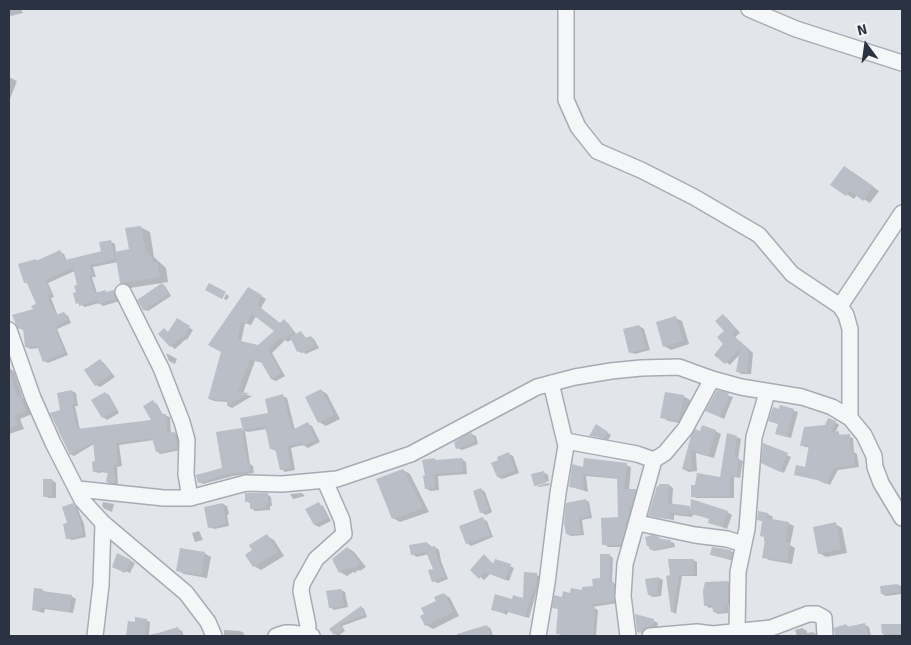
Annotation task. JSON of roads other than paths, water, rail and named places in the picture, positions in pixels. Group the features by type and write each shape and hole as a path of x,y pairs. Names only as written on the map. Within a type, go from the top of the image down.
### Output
{"street":[{"path":"566,9 566,100 578,127 597,150 694,197 759,235 792,274 840,306 846,315 850,330 850,418"},
{"path":"748,9 796,29 902,63"},
{"path":"840,306 902,214"},
{"path":"123,292 161,368 182,422 186,440 186,474 190,498"},
{"path":"9,330 33,398 52,444 82,500 103,523 186,593 208,622 214,636"},
{"path":"78,490 164,498 190,498 246,483 282,484 325,481 349,476 411,454 537,387 575,377 641,368 679,367 712,379 767,393 802,397 832,407 850,418 864,435 874,456 881,483 902,518"},
{"path":"628,636 623,596 625,564 638,523 654,460 666,453 685,429 712,379"},
{"path":"538,636 566,441 551,383"},
{"path":"737,632 738,572 747,529 754,437 767,393"},
{"path":"566,441 637,454 654,460"},
{"path":"276,636 285,633 310,636 301,591 302,584 316,559 344,534 342,520 325,481"},
{"path":"95,636 101,585 103,523"},
{"path":"638,523 722,538 743,544"},
{"path":"656,636 697,632 713,635 771,628 797,618 817,614 824,618 825,636"}]}
